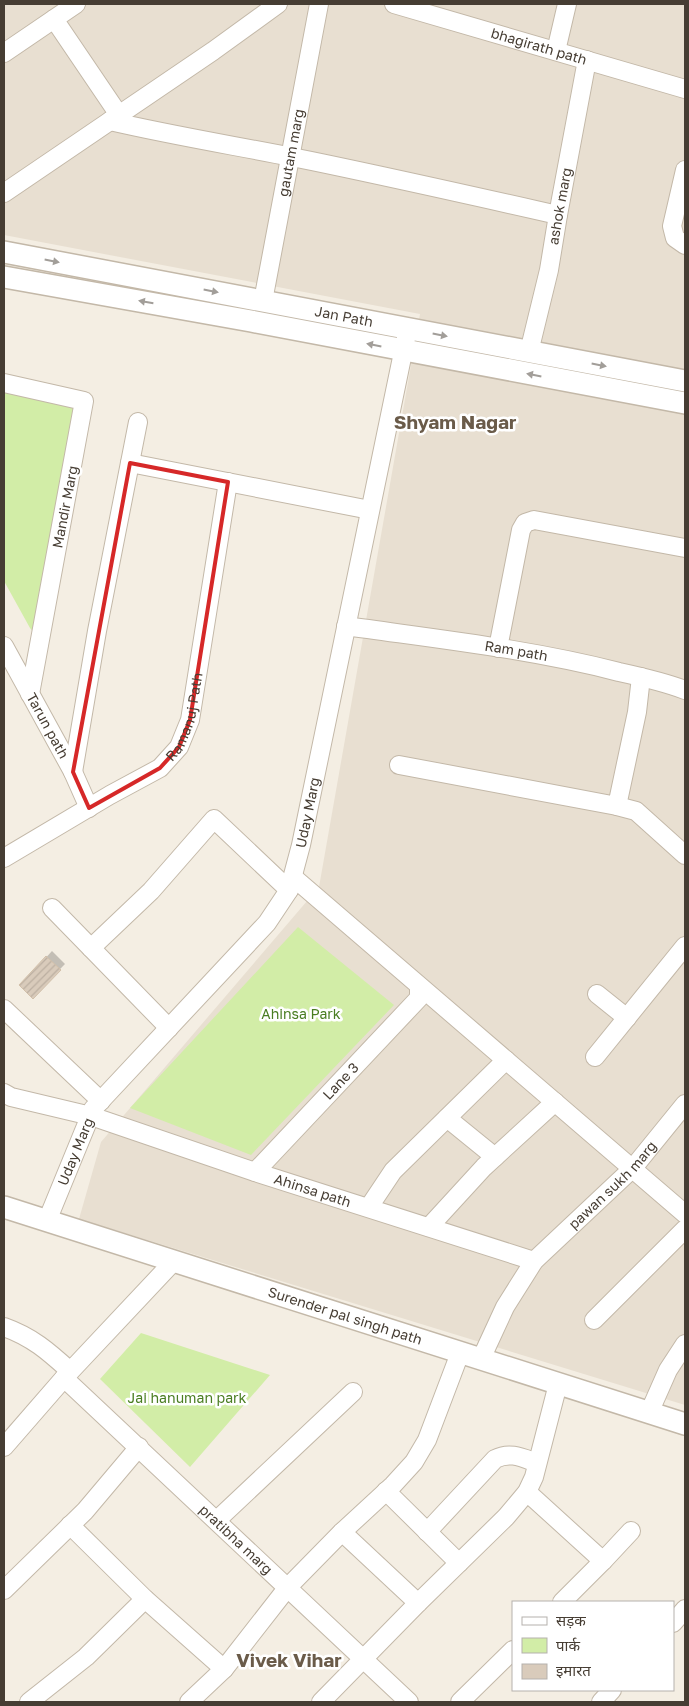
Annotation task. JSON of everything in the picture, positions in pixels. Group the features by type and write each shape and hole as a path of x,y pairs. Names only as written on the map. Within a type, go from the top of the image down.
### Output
{"street":[{"path":"4,53 76,4"},
{"path":"4,193 213,51 278,4"},
{"name":"gautam marg","path":"262,301 319,4"},
{"name":"bhagirath path","path":"394,4 452,12 556,51 685,89"},
{"path":"556,51 567,4"},
{"path":"54,19 115,118 163,133 290,156 558,215"},
{"name":"ashok marg","path":"529,352 549,270 587,60"},
{"path":"685,170 672,226 675,238 685,245"},
{"name":"Jan Path","path":"4,252 685,381"},
{"name":"Jan Path","path":"4,277 685,403"},
{"name":"Uday Marg","path":"47,1221 93,1109 267,923 291,884 408,329"},
{"name":"Mandir Marg","path":"4,383 84,401 30,694"},
{"path":"73,772 97,631 138,422"},
{"path":"130,463 370,510"},
{"name":"Ramanuj Path","path":"4,858 160,768 179,747 190,720 228,482"},
{"path":"498,648 520,530 525,523 534,520 685,548"},
{"name":"Ram path","path":"346,626 582,662 685,690"},
{"name":"Tarun path","path":"4,646 73,772 89,808"},
{"path":"617,806 637,712 641,677"},
{"path":"398,765 636,811 685,855"},
{"path":"91,948 151,891 214,820 419,986 685,1214"},
{"path":"52,908 168,1028"},
{"path":"595,1057 685,946"},
{"name":"Lane 3","path":"255,1172 419,998 419,986"},
{"path":"597,994 627,1018"},
{"path":"4,1009 101,1101"},
{"path":"369,1207 393,1172 506,1060"},
{"name":"Ahinsa path","path":"4,1093 11,1097 91,1116 255,1172 534,1261"},
{"path":"429,1227 495,1157 555,1102"},
{"name":"pawan sukh marg","path":"481,1359 505,1307 534,1261 633,1168 685,1104"},
{"path":"447,1118 495,1157"},
{"name":"Surender pal singh path","path":"4,1207 685,1424"},
{"path":"594,1320 685,1229"},
{"path":"4,1447 67,1374 174,1261"},
{"name":"pratibha marg","path":"4,1327 16,1331 43,1347 139,1447 409,1702"},
{"path":"649,1412 668,1370 685,1344"},
{"path":"190,1702 224,1669 288,1587 414,1462 427,1440 460,1353"},
{"path":"321,1702 418,1603 506,1518 527,1492 534,1477 558,1384"},
{"path":"217,1520 353,1392"},
{"path":"4,1590 85,1511 139,1447"},
{"path":"427,1532 495,1459 502,1455 513,1455 537,1463"},
{"path":"386,1491 459,1564"},
{"path":"527,1492 603,1561"},
{"path":"70,1525 145,1599 224,1669"},
{"path":"563,1601 632,1531"},
{"path":"342,1532 418,1603"},
{"path":"29,1702 86,1657 145,1599"},
{"path":"674,1622 685,1609"},
{"path":"460,1702 512,1651"},
{"path":"601,1702 611,1691"}],"highlighted area":[{"path":"130,463 228,482 190,720 179,747 160,768 89,808 73,772"}],"shaded area":[{"path":"4,4 685,4 685,1405 79,1219 101,1142 319,887 420,314 4,235"}],"green space":[{"path":"4,392 76,408 39,639 30,628 4,581"},
{"name":"Ahinsa Park","path":"298,927 394,1005 251,1155 130,1108"},
{"name":"Jai hanuman park","path":"141,1333 270,1375 190,1467 100,1379"}],"building":[{"path":"46,956 61,970 33,999 19,985"}],"district":[{"name":"Shyam Nagar","path":"455,422"},
{"name":"Vivek Vihar","path":"289,1660"}]}
